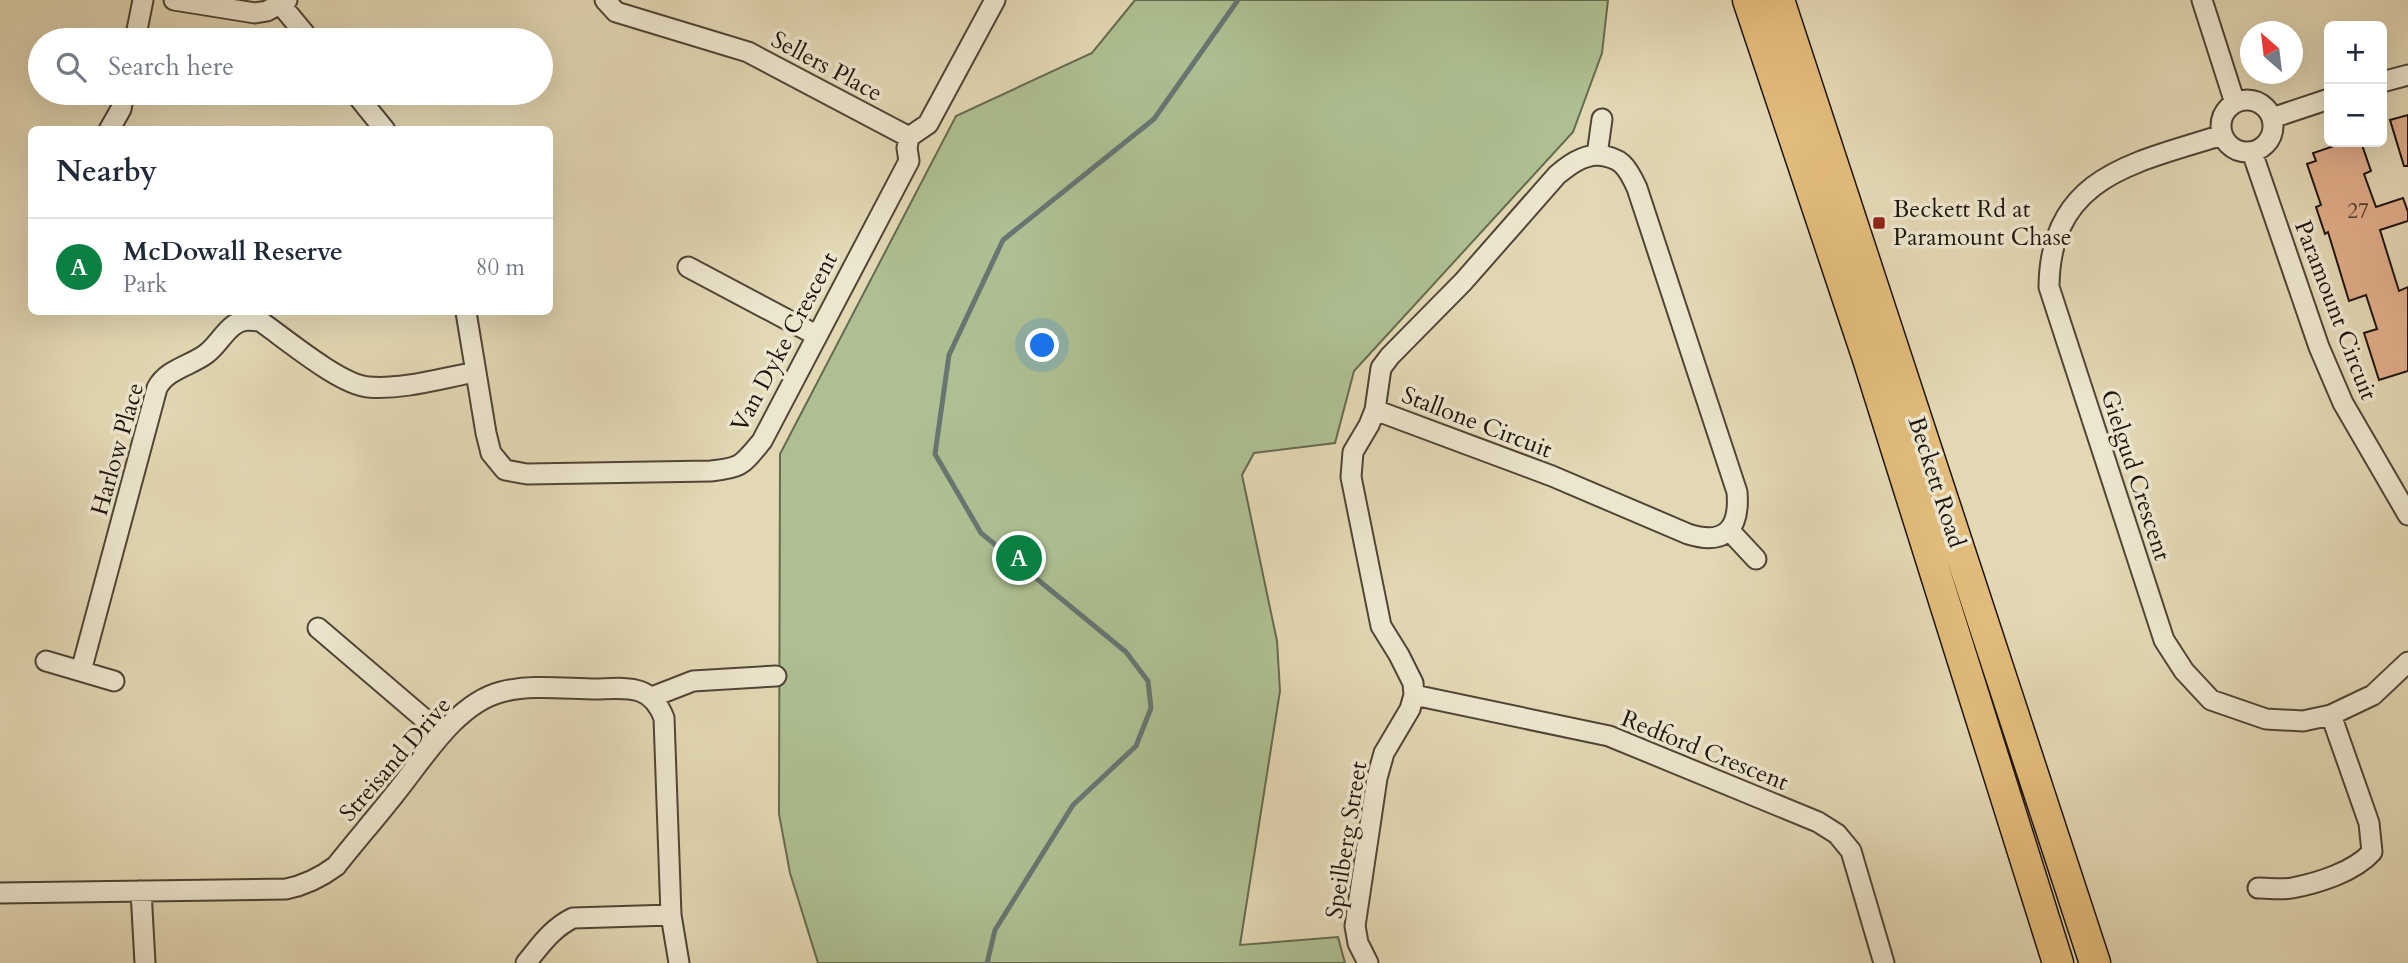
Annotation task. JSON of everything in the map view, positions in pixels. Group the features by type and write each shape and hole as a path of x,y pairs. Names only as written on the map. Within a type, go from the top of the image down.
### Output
{"main road":[{"name":"Beckett Road","path":"1748,0 1868,359 2058,963"},
{"name":"Beckett Road","path":"1779,0 2095,963"}],"street":[{"path":"138,28 144,0"},
{"path":"174,0 255,13 284,3 302,28"},
{"name":"Sellers Place","path":"604,0 616,12 748,52 909,137"},
{"path":"909,137 928,124 995,0"},
{"path":"2202,0 2235,103"},
{"path":"2387,81 2408,75"},
{"path":"2244,100 2259,103 2266,108 2274,127 2265,146 2252,152 2230,147 2222,135 2222,117 2226,109 2235,103 2244,100"},
{"path":"2272,118 2324,101"},
{"path":"111,126 122,105"},
{"path":"365,105 383,126"},
{"path":"1602,119 1597,155 1611,156 1622,163 1629,169 1637,188 1737,492 1739,511 1734,526 1729,530 1756,559"},
{"name":"Gielgud Crescent","path":"2222,135 2122,168 2090,187 2067,214 2055,235 2049,262 2049,287 2164,640 2184,671 2211,700 2266,719 2303,721 2331,715 2373,695 2408,663"},
{"name":"Van Dyke Crescent","path":"466,315 486,433 492,453 505,470 527,474 735,469 744,463 762,441 909,161 906,148 909,137"},
{"name":"Paramount Circuit","path":"2252,152 2319,347 2343,403 2408,515"},
{"name":"Stallone Circuit","path":"1597,155 1587,156 1567,166 1557,175 1462,282 1390,356 1381,368 1375,410 1539,471 1688,534 1714,538 1729,530"},
{"path":"688,267 816,335"},
{"name":"Harlow Place","path":"81,671 157,388 169,374 203,356 234,326 247,319 260,321 348,381 367,387 395,386 476,372"},
{"path":"1375,410 1353,452 1351,477 1381,626 1413,683 1414,695"},
{"path":"318,628 442,734"},
{"path":"46,661 114,681"},
{"path":"680,963 671,915 664,718 652,696 693,681 776,676"},
{"name":"Streisand Drive","path":"0,893 286,889 304,886 336,866 442,734 483,699 501,692 530,689 626,688 643,691 652,696"},
{"name":"Speilberg Street","path":"1368,963 1358,943 1355,926 1377,778 1384,752 1410,709 1414,695"},
{"name":"Redford Crescent","path":"1414,695 1609,736 1818,822 1837,834 1851,851 1884,963"},
{"path":"2258,888 2290,889 2346,872 2365,861 2372,852 2369,823 2331,715"},
{"path":"141,891 145,963"},
{"path":"526,963 551,933 572,918 671,915"}],"green space":[{"path":"1135,0 1608,0 1602,53 1573,132 1354,371 1335,443 1254,453 1242,475 1277,641 1280,691 1240,945 1338,937 1345,963 818,963 790,873 779,814 780,454 956,116 1092,53"}],"building":[{"path":"2408,115 2408,166 2404,166 2390,120"},
{"path":"2331,147 2363,147 2371,171 2364,174 2376,207 2403,198 2408,221 2380,230 2399,291 2408,287 2408,371 2379,380 2364,333 2377,329 2366,295 2349,301 2328,232 2325,234 2316,207 2321,205 2307,164 2316,161 2313,153"}],"waterway":[{"path":"987,963 995,930 1073,805 1136,746 1151,708 1148,681 1126,652 981,533 935,454 949,355 1003,240 1154,119 1238,0"}],"place":[{"name":"Beckett Rd at Paramount Chase","path":"1879,223"},
{"name":"McDowall Reserve","path":"1019,558"}]}
